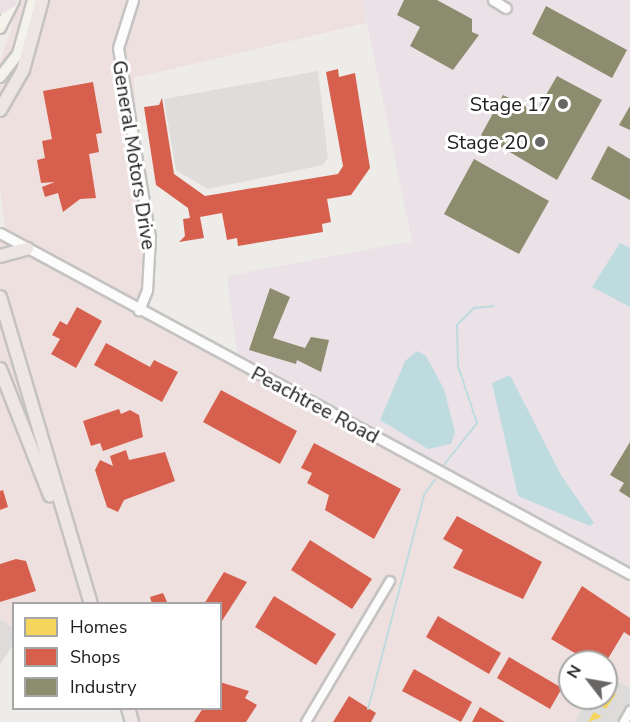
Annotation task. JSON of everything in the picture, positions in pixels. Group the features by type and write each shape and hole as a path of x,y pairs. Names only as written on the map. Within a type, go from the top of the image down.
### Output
{"highway":[{"path":"0,7 13,0"},
{"path":"0,110 23,70 42,0"},
{"path":"0,256 27,249"},
{"path":"0,297 69,541"},
{"path":"0,369 69,541 91,602"}],"main road":[{"path":"0,28 13,0"},
{"path":"0,77 18,54 33,0"}],"street":[{"name":"General Motors Drive","path":"133,0 118,48 150,237 147,290 139,310"},
{"path":"493,0 506,8"},
{"name":"Peachtree Road","path":"0,233 630,574"},
{"path":"306,722 390,581"},
{"path":"624,722 630,711"}],"shaded area":[{"path":"20,0 362,0 366,23 134,78 151,313 630,579 630,688 618,681 618,650 558,650 558,710 580,710 574,722 129,722 126,710 222,710 222,602 12,602 12,627 0,619 0,239 6,234 0,188 0,62"},
{"path":"362,0 630,0 630,579 238,360 227,276 412,241"},
{"path":"318,71 328,158 323,165 208,189 176,170 164,99"},
{"path":"0,619 12,627 12,646 0,665"},
{"path":"618,681 630,688 630,722 574,722 580,710 618,710"}],"water":[{"path":"620,243 630,248 630,307 592,287"},
{"path":"417,351 426,356 444,389 455,432 451,444 428,449 380,420 405,361"},
{"path":"510,375 561,475 594,523 590,526 518,496 492,383"}],"building: Homes":[{"path":"594,712 602,717 588,722"}],"building: Shops":[{"path":"338,69 339,77 355,73 370,168 351,195 327,199 331,222 322,224 323,232 238,246 237,238 227,240 222,213 200,217 204,238 179,242 185,236 183,219 190,218 188,208 156,185 144,107 159,105 162,98 174,174 205,196 338,174 343,166 326,72"},
{"path":"93,82 102,133 96,134 99,152 89,154 96,198 80,199 63,212 58,193 45,197 42,187 55,182 41,183 37,160 45,158 42,141 52,139 43,91"},
{"path":"77,307 102,321 76,368 51,354 60,339 52,335 60,321 67,325"},
{"path":"106,343 150,367 154,360 178,372 162,402 94,365"},
{"path":"221,390 297,431 280,464 203,422"},
{"path":"119,409 121,414 130,410 139,415 143,437 103,451 100,443 91,446 83,421"},
{"path":"314,443 401,489 374,539 325,510 329,495 307,483 312,473 301,468"},
{"path":"126,450 129,460 165,452 175,481 124,500 118,512 107,507 95,470 100,460 113,466 110,456"},
{"path":"3,490 8,507 0,510 0,491"},
{"path":"457,516 542,562 523,599 453,568 463,550 443,539"},
{"path":"310,540 372,579 352,609 291,570"},
{"path":"16,559 26,561 36,591 0,602 0,564"},
{"path":"224,572 247,582 222,621 222,602 205,602"},
{"path":"582,586 630,618 630,636 624,632 613,650 570,650 551,639"},
{"path":"163,593 167,602 151,602 150,597"},
{"path":"274,596 336,634 316,665 255,627"},
{"path":"438,616 501,653 489,674 426,637"},
{"path":"509,657 558,686 558,695 550,709 497,678"},
{"path":"414,669 472,702 461,722 402,691"},
{"path":"222,683 249,691 245,698 257,705 246,722 194,722 202,710 222,710"},
{"path":"349,696 376,713 371,722 333,722"},
{"path":"480,707 505,722 472,722"}],"building: Industry":[{"path":"404,0 437,0 472,19 472,32 479,35 453,70 410,46 420,27 397,15"},
{"path":"546,6 627,50 612,78 532,34"},
{"path":"557,76 602,100 557,180 481,135 503,95 536,112"},
{"path":"630,106 630,130 619,125"},
{"path":"608,146 630,159 630,200 591,179"},
{"path":"474,159 549,201 519,254 444,214"},
{"path":"270,288 290,297 273,338 305,348 311,337 329,340 321,372 297,360 296,364 249,350"},
{"path":"630,442 630,498 619,491 624,483 610,475"}],"waterway":[{"path":"443,466 477,423 458,366 457,325 474,308 494,306"},
{"path":"368,709 424,495 435,479"}],"place":[{"name":"Stage 17","path":"563,104"},
{"name":"Stage 20","path":"540,142"}]}
